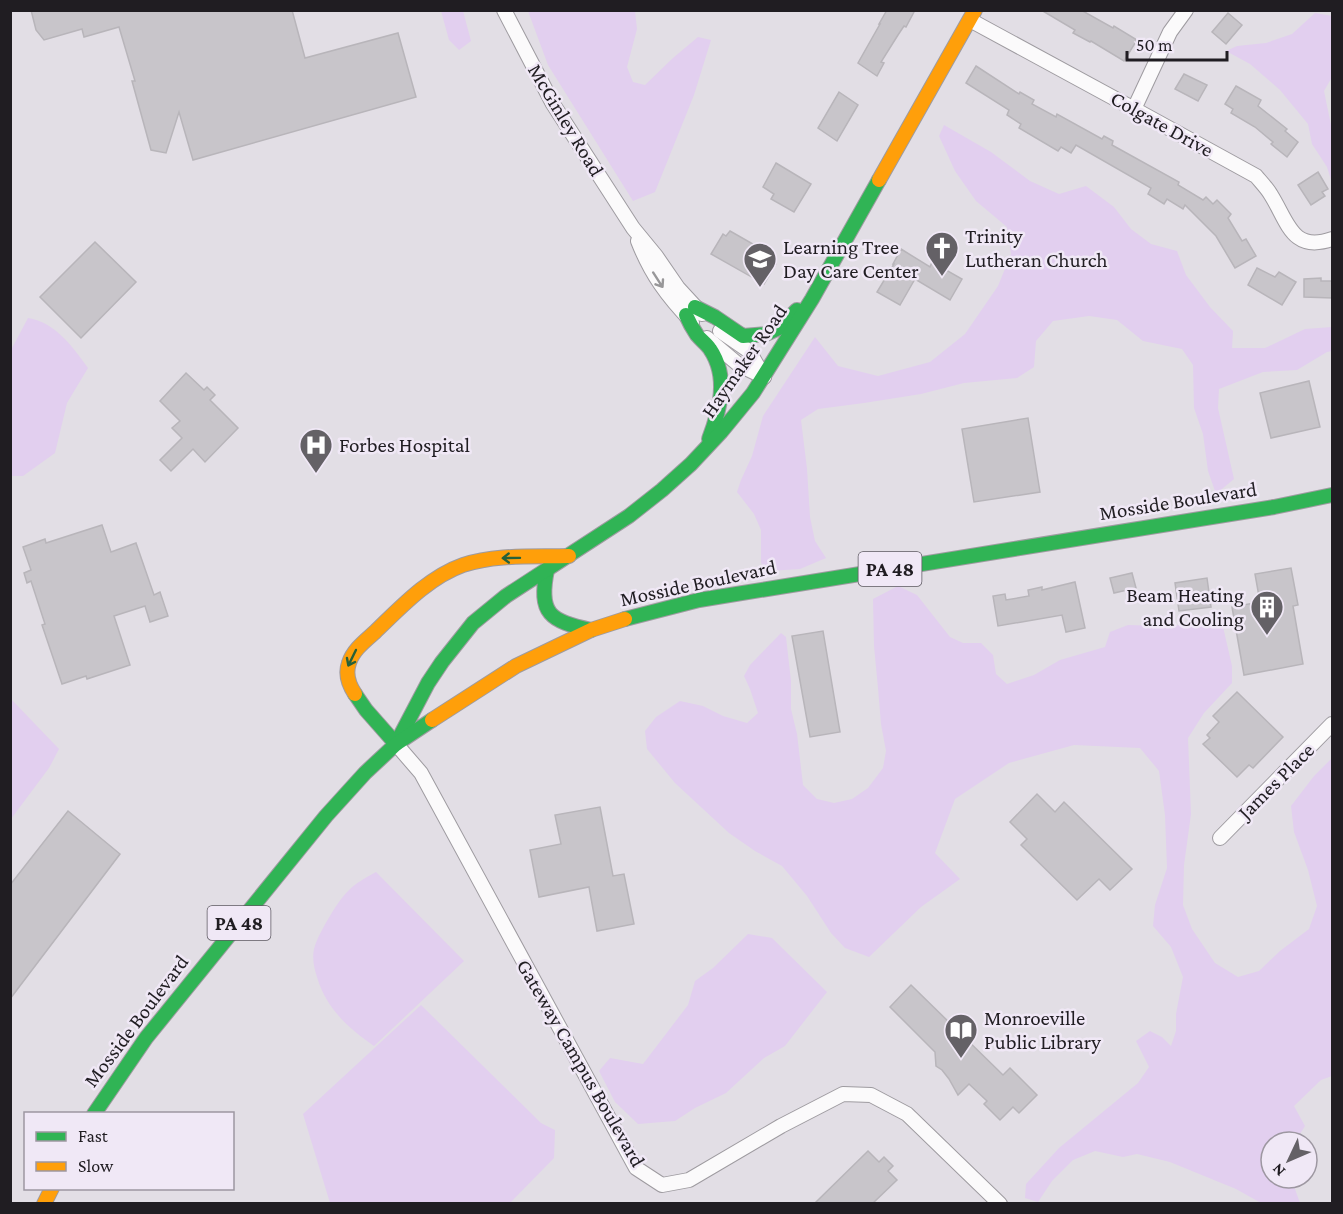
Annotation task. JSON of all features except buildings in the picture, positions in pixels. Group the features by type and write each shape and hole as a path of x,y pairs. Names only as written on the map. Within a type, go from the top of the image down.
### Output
{"main road":[{"name":"Haymaker Road","path":"396,744 428,683 473,624 506,596 637,509 669,484 721,432 764,377 819,287 972,15"},
{"path":"690,311 715,317 743,336 766,334 779,328 819,287"},
{"path":"690,311 697,334 716,359 722,385 718,414 706,448"},
{"name":"Mosside Boulevard","path":"95,1112 146,1038 326,816 365,772 396,744 516,666 591,630 699,600 1275,507 1332,495"},
{"path":"396,744 354,693 347,672 349,661 356,650 418,592 440,576 462,566 494,559 569,556"},
{"path":"547,570 542,592 548,611 567,625 591,630"}],"street":[{"name":"McGinley Road","path":"504,10 553,104 633,228 678,288 690,311 749,351 764,377"},
{"path":"1134,109 1170,32 1186,10"},
{"name":"Colgate Drive","path":"972,15 1134,109 1256,176 1270,193 1295,236 1308,242 1323,242 1332,239"},
{"name":"James Place","path":"1220,838 1332,724"},
{"name":"Gateway Campus Boulevard","path":"396,744 421,773 636,1168 662,1185 688,1180 781,1126 843,1094 871,1095 907,1114 1000,1203"}],"shaded area":[{"path":"441,11 463,11 471,41 459,50 449,40"},
{"path":"528,11 635,11 637,29 627,67 633,82 645,85 698,37 711,40 694,95 655,192 633,201 548,65"},
{"path":"1315,13 1332,16 1332,77 1324,91 1332,130 1332,183 1327,167 1312,144 1308,124 1280,90 1250,64 1226,51 1237,46 1266,43 1292,34"},
{"path":"944,125 991,152 1030,181 1059,194 1086,186 1114,207 1131,229 1151,244 1177,251 1186,275 1210,307 1233,331 1232,348 1265,348 1305,329 1332,327 1332,351 1297,370 1263,372 1219,389 1218,408 1234,479 1216,494 1208,471 1203,434 1194,408 1193,365 1182,349 1143,341 1117,320 1089,316 1053,321 1036,341 1034,367 1017,378 964,383 921,394 818,409 801,420 810,517 815,541 826,558 800,569 769,571 761,563 761,530 754,514 737,492 752,456 763,416 815,337 838,366 878,376 930,362 965,334 998,286 1011,254 1007,227 976,201 955,171 939,136"},
{"path":"28,318 38,320 55,330 70,344 88,368 67,403 55,453 23,476 11,476 11,350"},
{"path":"898,586 917,595 950,637 963,643 981,643 993,655 996,674 1007,684 1034,675 1060,660 1105,647 1110,632 1128,625 1184,625 1221,618 1232,666 1232,683 1204,713 1188,738 1191,814 1184,865 1183,905 1192,929 1215,963 1238,977 1259,971 1280,951 1309,929 1317,906 1308,870 1294,832 1291,806 1314,776 1332,758 1332,1076 1321,1080 1294,1106 1305,1126 1302,1130 1259,1130 1259,1190 1295,1190 1300,1203 1261,1203 1236,1189 1170,1162 1137,1154 1123,1157 1095,1151 1073,1160 1052,1181 1038,1202 1025,1198 1026,1184 1059,1148 1138,1083 1149,1067 1136,1041 1150,1031 1162,1037 1171,1046 1176,1031 1176,1014 1183,977 1171,947 1153,926 1155,905 1167,868 1165,815 1159,771 1140,748 1074,745 1009,763 955,799 935,853 960,879 921,907 869,957 845,948 831,933 807,896 782,866 729,833 675,783 647,749 645,731 656,717 680,701 703,706 723,716 747,723 758,713 744,676 750,665 781,633 786,637 791,681 791,709 797,734 803,785 817,799 834,803 852,799 868,788 883,768 886,751 881,724 874,646 873,599"},
{"path":"11,699 59,749 49,768 11,819"},
{"path":"376,872 464,961 374,1046 355,1032 332,1008 321,988 313,956 319,936 340,901 360,881"},
{"path":"748,934 772,938 827,992 785,1046 764,1058 726,1093 675,1121 638,1124 615,1102 599,1071 610,1058 643,1064 688,1005 695,981 713,968"},
{"path":"421,1005 541,1123 555,1130 554,1158 510,1203 330,1203 303,1114"}],"traffic: fast":[{"path":"355,694 396,744 428,683 473,623 506,596 629,516 691,464 753,393 812,299 879,180"},
{"path":"695,307 743,336 766,334 779,328 797,310"},
{"path":"686,315 697,335 710,349 719,371 721,394 709,439"},
{"path":"625,619 699,600 1274,507 1332,495"},
{"path":"547,570 544,597 550,613 566,623 591,630"},
{"path":"95,1112 146,1038 326,816 365,773 396,744 432,720"}],"traffic: slow":[{"path":"879,180 975,10"},
{"path":"355,694 349,683 348,675 348,667 353,654 405,603 439,577 476,561 515,557 569,556"},
{"path":"432,720 516,666 591,630 625,619"},
{"path":"44,1204 51,1190"}],"place":[{"name":"Trinity Lutheran Church","path":"942,277"},
{"name":"Learning Tree Day Care Center","path":"760,288"},
{"name":"Forbes Hospital","path":"316,474"},
{"name":"Beam Heating and Cooling","path":"1267,636"},
{"name":"Monroeville Public Library","path":"961,1059"}]}
